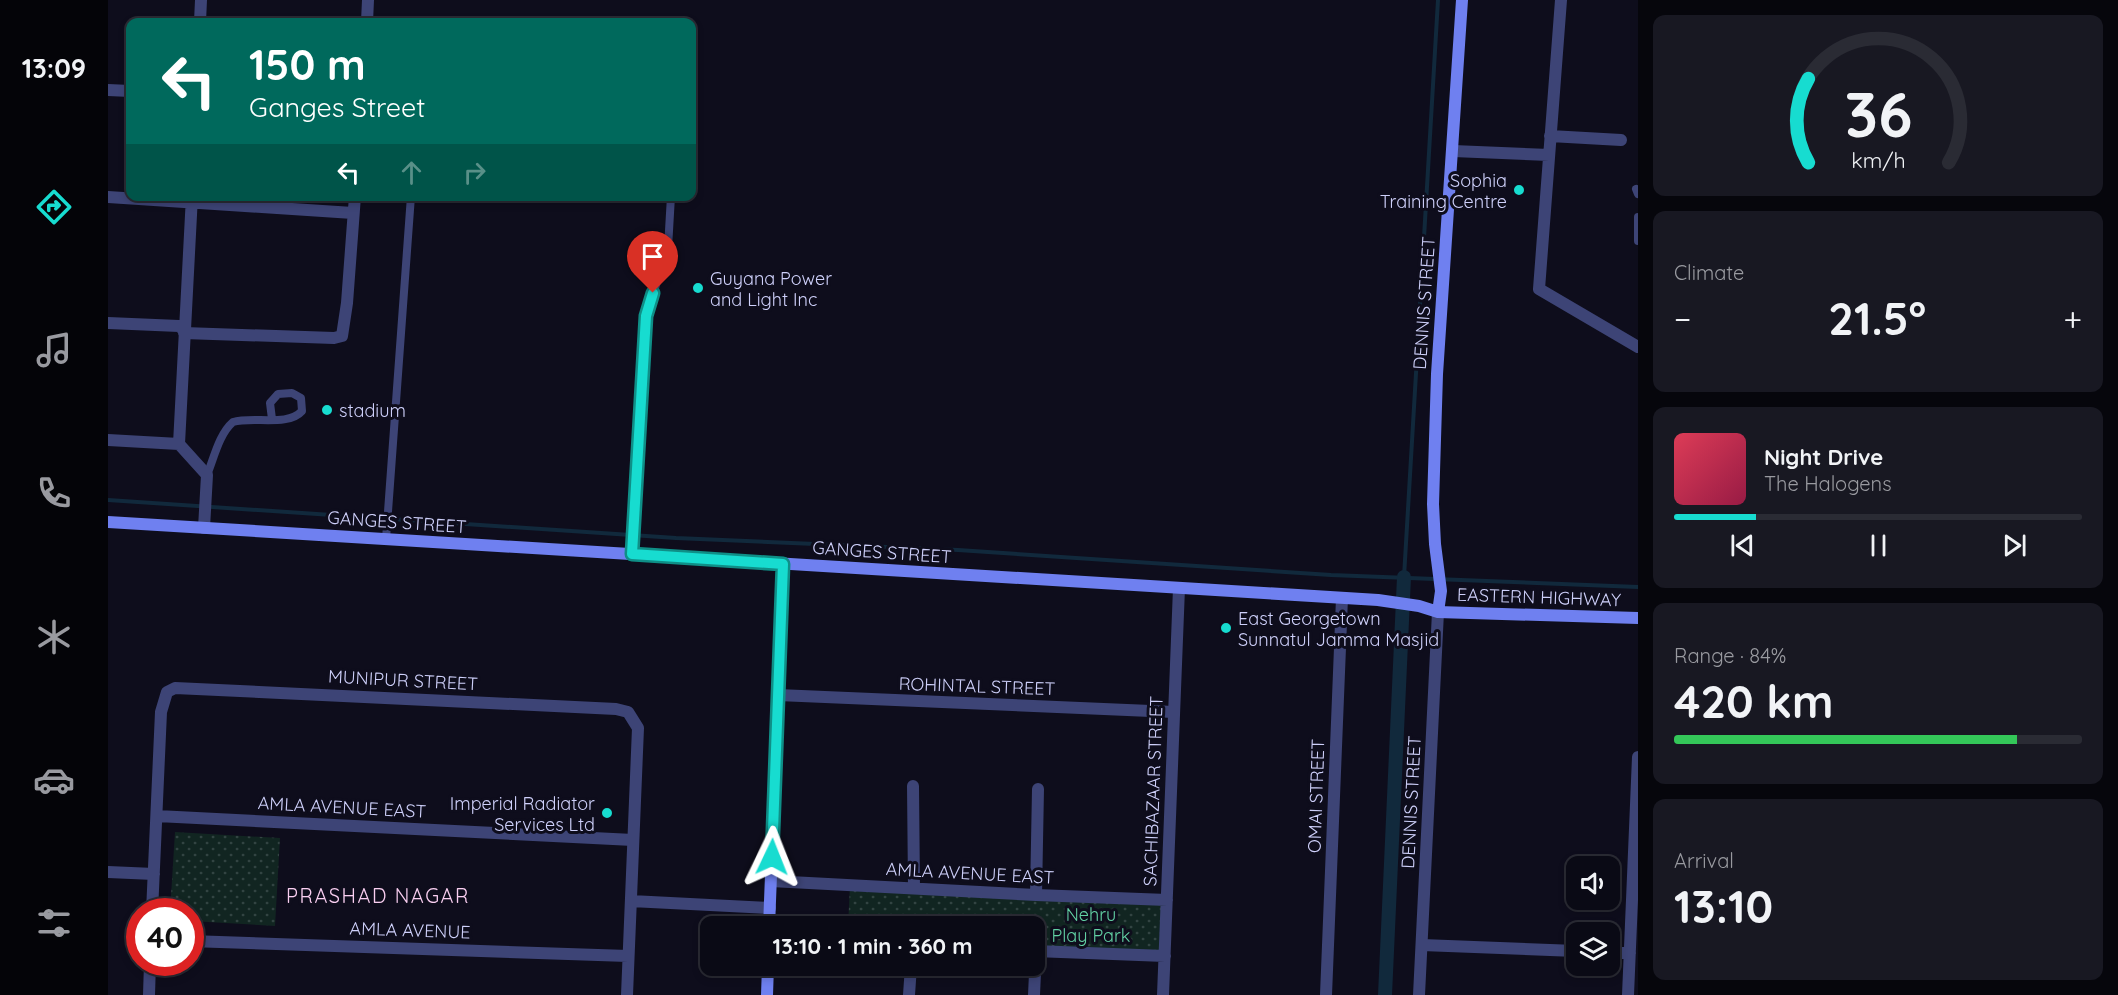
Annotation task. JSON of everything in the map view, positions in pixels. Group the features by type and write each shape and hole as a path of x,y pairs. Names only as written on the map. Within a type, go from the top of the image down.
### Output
{"street":[{"path":"200,18 201,0"},
{"path":"367,18 368,0"},
{"name":"DENNIS STREET","path":"1419,995 1438,612 1441,591 1433,519 1437,374 1462,0"},
{"path":"1561,0 1539,289 1638,347"},
{"path":"108,90 126,91"},
{"path":"1550,136 1621,140"},
{"path":"1453,151 1549,155"},
{"path":"108,197 126,197"},
{"path":"192,201 179,444 207,475 204,528"},
{"path":"215,201 353,213"},
{"path":"108,323 179,326 184,332 334,338 342,336 347,303 354,201"},
{"path":"108,440 179,444"},
{"name":"GANGES STREET","path":"108,522 1378,600 1419,606 1438,612"},
{"path":"770,916 783,564"},
{"name":"SACHIBAZAAR STREET","path":"1163,995 1179,588"},
{"name":"OMAI STREET","path":"1326,995 1342,598"},
{"name":"EASTERN HIGHWAY","path":"1438,612 1638,618"},
{"name":"MUNIPUR STREET","path":"157,816 161,712 166,692 175,688 616,709 628,712 638,728 633,840"},
{"name":"ROHINTAL STREET","path":"778,695 1174,712"},
{"path":"1628,995 1634,940 1638,757"},
{"path":"914,786 914,888"},
{"path":"1036,895 1038,789"},
{"path":"153,898 157,816"},
{"name":"AMLA AVENUE EAST","path":"157,816 633,840"},
{"path":"627,995 633,840"},
{"path":"108,872 154,874"},
{"name":"AMLA AVENUE EAST","path":"771,881 1167,900"},
{"path":"631,901 770,908"},
{"name":"AMLA AVENUE","path":"204,941 628,956"},
{"path":"1422,945 1566,951"},
{"path":"1045,951 1165,956"},
{"path":"149,995 150,976"},
{"path":"767,995 768,976"},
{"path":"909,995 910,976"},
{"path":"1034,976 1034,995"}],"lane":[{"path":"386,539 411,201"},
{"path":"632,554 646,316 668,248 671,201"},
{"path":"1638,217 1638,241"},
{"path":"207,475 223,437 233,423 286,420 297,417 302,411 301,398 292,393 278,394 270,403 272,419"}],"green space":[{"path":"175,832 280,838 275,926 204,922 204,898 171,898"},
{"name":"Nehru Play Park","path":"850,885 1167,900 1165,956 1045,950 1045,916 849,916"}],"waterway":[{"path":"1404,577 1438,0"},
{"path":"108,500 676,538 958,550 1331,575 1638,587"},
{"path":"1385,995 1404,577"}],"place":[{"name":"Sophia Training Centre","path":"1519,190"},
{"name":"Guyana Power and Light Inc","path":"698,288"},
{"name":"stadium","path":"327,410"},
{"name":"East Georgetown Sunnatul Jamma Masjid","path":"1226,628"},
{"name":"Imperial Radiator Services Ltd","path":"607,813"}],"district":[{"name":"PRASHAD NAGAR","path":"378,895"}],"route":[{"path":"653,293 646,316 632,554 783,564 772,857"}]}
